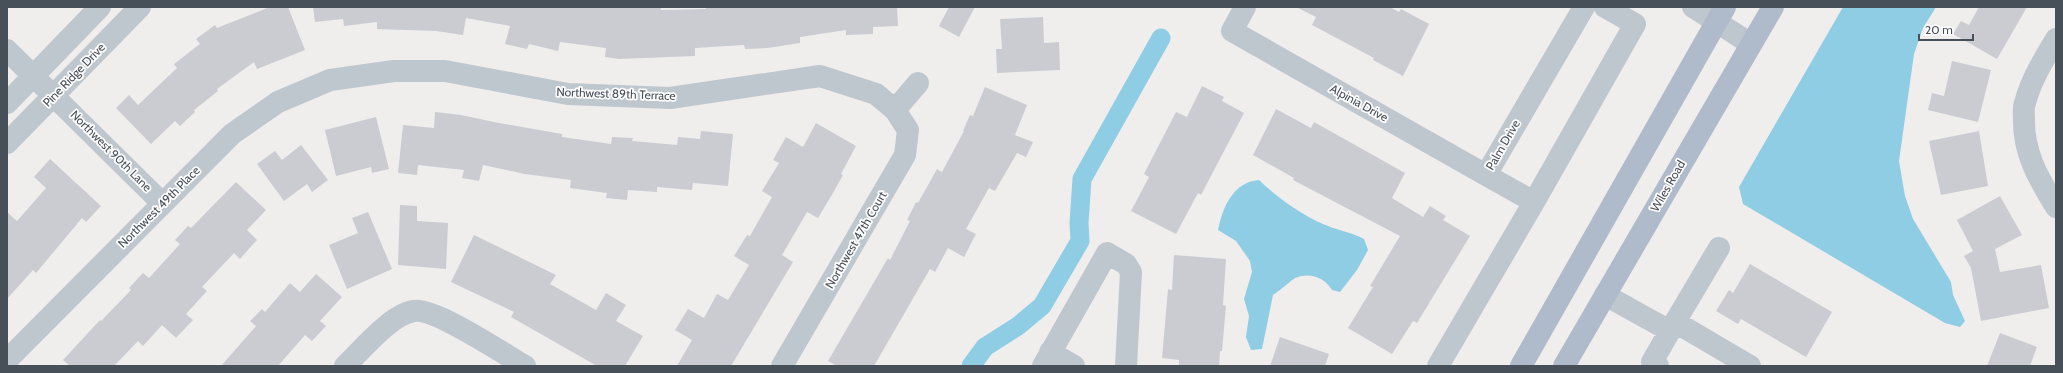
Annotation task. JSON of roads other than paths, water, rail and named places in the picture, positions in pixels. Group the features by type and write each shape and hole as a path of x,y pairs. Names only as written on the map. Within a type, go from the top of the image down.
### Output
{"main road":[{"name":"Wiles Road","path":"1564,366 1772,7"},
{"path":"1520,366 1721,14"}],"street":[{"path":"7,104 100,7"},
{"name":"Pine Ridge Drive","path":"7,143 55,96 140,7"},
{"name":"Alpinia Drive","path":"1245,7 1232,31 1486,175"},
{"name":"Palm Drive","path":"1534,202 1486,175 1584,7"},
{"path":"1438,366 1534,202 1634,24 1605,7"},
{"path":"1693,7 1721,14 1751,44"},
{"path":"2056,39 2033,79 2024,104 2024,128 2028,154 2038,177 2056,206"},
{"name":"Northwest 90th Lane","path":"7,50 162,203"},
{"name":"Northwest 89th Terrace","path":"330,80 394,71 445,70 568,94 670,98 820,76 876,94 896,110"},
{"name":"Northwest 49th Place","path":"7,360 232,134 278,102 330,80"},
{"path":"896,110 918,83"},
{"name":"Northwest 47th Court","path":"782,366 905,155 908,130 896,110"},
{"path":"1653,365 1672,326 1719,248"},
{"path":"1074,366 1047,359 1107,253 1126,264 1131,272 1126,366"},
{"path":"1605,295 1672,326 1750,366"},
{"path":"345,366 388,323 414,310 433,313 525,366"}],"water":[{"path":"1843,7 1936,7 1923,28 1914,54 1899,161 1905,196 1913,219 1951,282 1953,295 1965,321 1960,327 1945,323 1743,204 1739,187"},
{"path":"1259,180 1281,199 1314,220 1364,239 1368,250 1357,270 1340,292 1332,290 1321,279 1311,276 1301,276 1295,278 1273,295 1262,349 1251,350 1246,337 1249,316 1244,299 1252,272 1250,261 1236,241 1218,230 1226,205 1231,197 1242,185"}],"waterway":[{"path":"971,366 985,347 1018,326 1042,306 1080,241 1079,223 1082,179 1161,38"}]}
